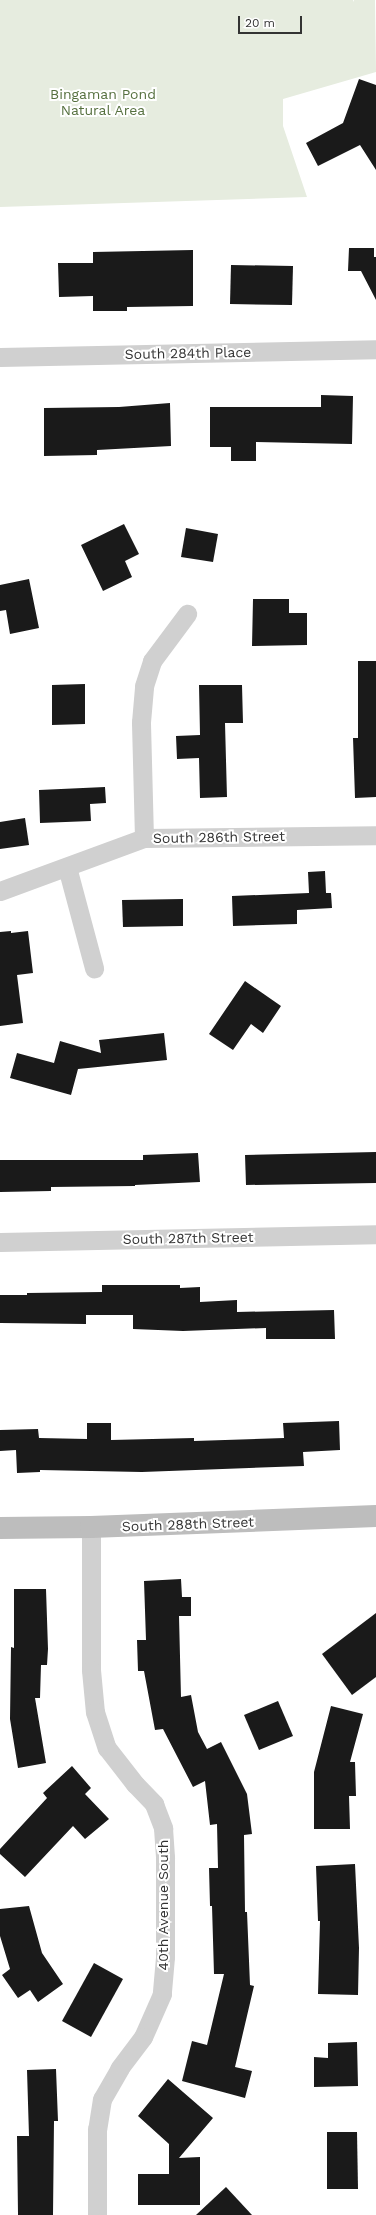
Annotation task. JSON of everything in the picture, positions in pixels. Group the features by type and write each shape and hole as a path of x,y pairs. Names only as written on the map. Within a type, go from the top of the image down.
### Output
{"main road":[{"name":"South 288th Street","path":"0,1528 91,1527 376,1516"}],"street":[{"name":"South 284th Place","path":"0,357 376,349"},
{"path":"144,838 141,722 144,686 152,661 187,614"},
{"name":"South 286th Street","path":"0,891 144,838 376,835"},
{"path":"67,866 94,968"},
{"name":"South 287th Street","path":"0,1242 376,1234"},
{"name":"40th Avenue South","path":"91,1527 91,1670 95,1712 107,1748 135,1784 154,1804 163,1828 165,1858 165,1958 162,1994 143,2037 120,2068 102,2099 97,2129 97,2215"}],"green space":[{"name":"Bingaman Pond Natural Area","path":"0,0 353,0 354,2 354,0 375,0 376,72 283,99 283,126 307,197 0,207"}],"building":[{"path":"359,79 376,85 376,170 360,145 318,166 306,143 343,123"},
{"path":"349,248 374,248 374,257 376,257 376,300 361,271 348,271"},
{"path":"193,250 193,306 127,307 127,311 93,311 93,296 59,297 58,263 93,263 93,252"},
{"path":"231,265 293,266 292,305 230,304"},
{"path":"321,395 353,396 352,444 256,442 256,461 231,461 231,447 210,447 210,407 321,407"},
{"path":"170,403 171,446 97,450 97,455 44,456 44,408 119,407"},
{"path":"124,524 139,554 125,561 132,577 103,591 81,545"},
{"path":"186,528 218,534 213,562 181,557"},
{"path":"29,579 39,628 10,634 6,610 0,611 0,585"},
{"path":"253,599 289,599 289,613 307,613 307,645 252,646"},
{"path":"358,661 376,661 376,797 355,798 353,738 358,738"},
{"path":"85,684 85,724 52,725 52,685"},
{"path":"199,685 242,685 243,723 225,723 227,797 200,798 199,758 177,759 176,736 200,735"},
{"path":"105,787 106,803 90,804 91,821 40,823 39,790"},
{"path":"25,818 29,845 0,849 0,822"},
{"path":"325,871 326,893 331,893 332,908 297,910 297,924 233,926 232,896 309,893 308,872"},
{"path":"183,899 183,926 123,927 122,900"},
{"path":"11,931 11,933 28,931 33,973 17,975 23,1023 0,1026 0,932"},
{"path":"245,981 281,1006 263,1033 251,1024 233,1050 209,1034"},
{"path":"164,1033 167,1060 78,1069 71,1095 10,1078 17,1053 54,1063 60,1041 101,1053 99,1040"},
{"path":"376,1152 376,1183 246,1185 245,1155"},
{"path":"198,1153 200,1182 135,1186 51,1187 51,1191 0,1192 0,1160 143,1160 143,1155"},
{"path":"102,1285 180,1285 180,1288 200,1287 200,1302 237,1300 237,1312 334,1310 335,1339 266,1339 266,1328 183,1331 133,1329 133,1315 86,1315 86,1324 0,1323 0,1295 27,1295 27,1293 102,1292"},
{"path":"339,1421 340,1450 303,1452 304,1466 142,1472 40,1470 40,1472 17,1473 16,1450 0,1451 0,1430 38,1429 39,1438 87,1439 87,1423 111,1423 111,1440 194,1438 194,1441 284,1438 283,1423"},
{"path":"181,1579 182,1597 191,1597 191,1616 179,1616 181,1697 191,1695 198,1732 207,1749 221,1742 247,1794 252,1834 244,1835 245,1912 247,1912 250,1985 254,1986 235,2067 252,2071 245,2098 182,2081 192,2041 207,2045 224,1974 214,1974 212,1906 210,1906 209,1868 218,1868 217,1824 210,1825 205,1781 193,1787 163,1729 155,1730 144,1671 138,1671 137,1640 146,1640 144,1581"},
{"path":"14,1589 46,1589 48,1649 47,1665 41,1665 40,1698 35,1698 46,1763 18,1768 10,1719 11,1647 14,1648"},
{"path":"376,1613 376,1677 352,1695 322,1654"},
{"path":"278,1701 293,1736 259,1750 244,1715"},
{"path":"331,1706 363,1714 350,1762 355,1762 356,1796 349,1796 350,1829 314,1829 314,1772"},
{"path":"72,1766 91,1788 85,1794 109,1819 85,1839 73,1826 25,1877 0,1854 0,1849 47,1798 43,1793"},
{"path":"355,1864 359,1948 358,1995 318,1994 320,1921 318,1921 316,1866"},
{"path":"29,1906 42,1953 63,1984 38,2002 30,1990 18,1998 2,1975 10,1969 0,1936 0,1909"},
{"path":"94,1963 123,1979 91,2037 62,2021"},
{"path":"357,2042 358,2086 314,2087 314,2057 328,2058 328,2043"},
{"path":"56,2069 58,2121 54,2121 53,2215 18,2215 17,2136 29,2136 27,2070"},
{"path":"168,2079 213,2118 179,2158 200,2157 200,2205 138,2205 138,2174 169,2174 169,2144 138,2116"},
{"path":"327,2132 357,2132 358,2189 327,2189"},
{"path":"226,2187 252,2215 196,2215"}]}
